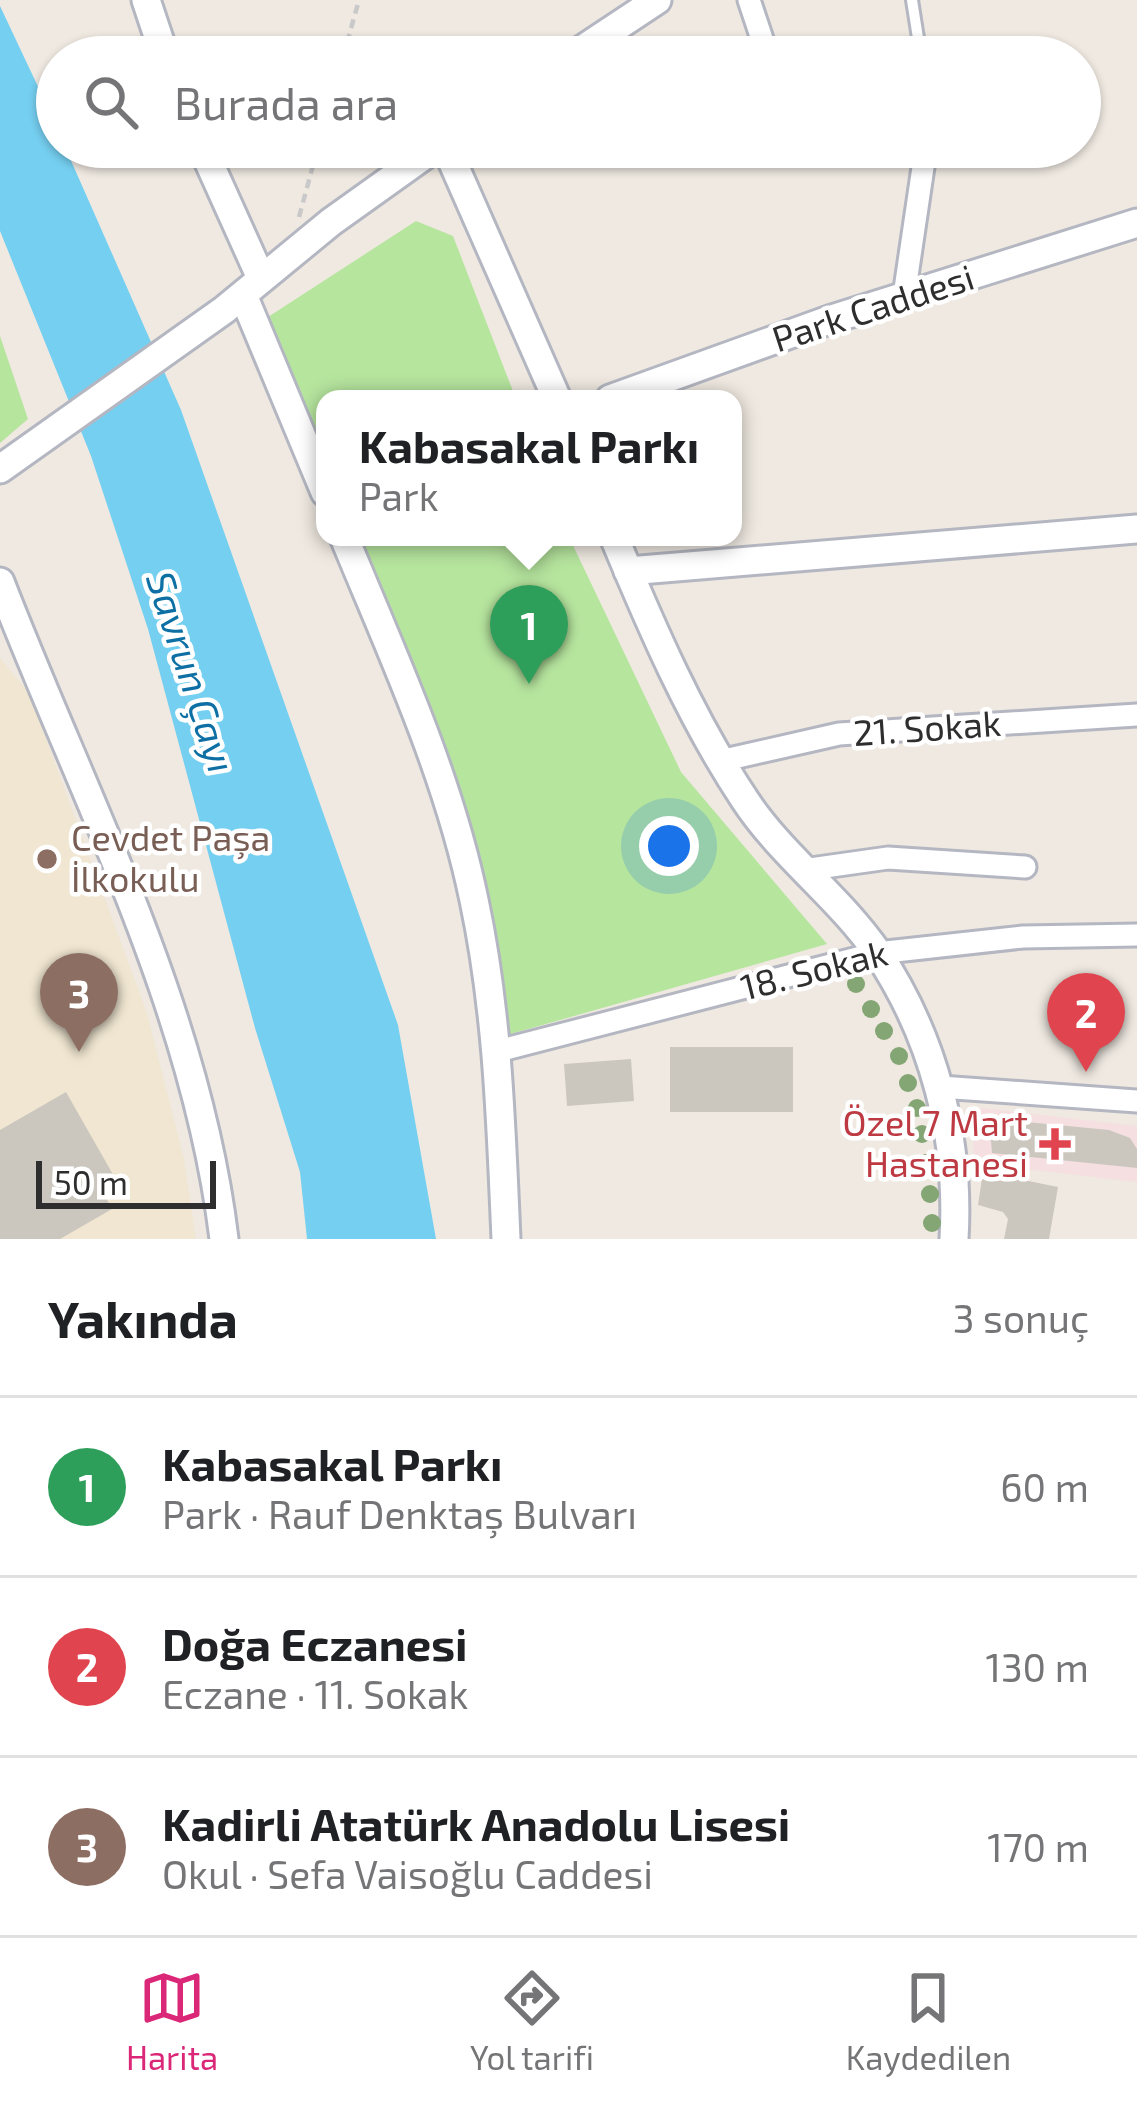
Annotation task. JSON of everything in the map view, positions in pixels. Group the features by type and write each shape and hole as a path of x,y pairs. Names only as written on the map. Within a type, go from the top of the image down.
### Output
{"street":[{"path":"146,0 158,36"},
{"path":"603,36 657,0"},
{"path":"749,0 760,36"},
{"path":"208,168 243,294 316,470"},
{"path":"0,469 408,168"},
{"path":"455,168 553,390"},
{"path":"904,296 923,168"},
{"name":"Park Caddesi","path":"636,390 904,296 1137,223"},
{"path":"628,571 1137,529"},
{"path":"348,546 411,697 457,833 477,914 498,1052 506,1239"},
{"path":"618,546 720,761 760,822 877,952 940,1087 955,1160 954,1239"},
{"path":"0,582 138,920 186,1054 224,1239"},
{"path":"0,645 36,676"},
{"name":"21. Sokak","path":"720,761 839,734 1137,715"},
{"path":"802,870 888,859 1025,867"},
{"name":"18. Sokak","path":"498,1052 877,952 1023,937 1137,935"},
{"path":"940,1087 1137,1101"}],"lane":[{"path":"913,0 918,36"}],"path":[{"path":"349,36 359,0"},
{"path":"288,257 312,168"}],"shaded area":[{"path":"0,658 29,693 147,1013 184,1159 196,1239 0,1239"},
{"name":"Özel 7 Mart Hastanesi","path":"972,1107 1137,1126 1137,1182 974,1163"}],"green space":[{"path":"416,221 453,236 513,390 316,390 316,435 265,319"},
{"path":"0,336 28,419 0,443"},
{"path":"364,546 573,546 681,772 827,944 504,1036 480,856"}],"water":[{"name":"Savrun Çayı","path":"0,6 36,82 36,168 74,168 181,410 398,1025 436,1239 307,1239 300,1172 255,1028 148,629 91,456 0,231"}],"building":[{"path":"670,1047 793,1047 793,1112 670,1112"},
{"path":"631,1059 634,1101 567,1106 564,1064"},
{"path":"66,1092 115,1178 100,1187 112,1209 60,1239 0,1239 0,1130"},
{"path":"1005,1120 1109,1130 1130,1138 1137,1149 1137,1168 992,1153 990,1128"},
{"path":"983,1172 1058,1187 1049,1239 1004,1239 1008,1219 1003,1212 978,1205"}],"place":[{"name":"Kabasakal Parkı","path":"529,684"},
{"name":"Cevdet Paşa İlkokulu","path":"47,859"},
{"name":"Kadirli Atatürk Anadolu Lisesi","path":"79,1052"},
{"name":"Doğa Eczanesi","path":"1086,1072"},
{"name":"Özel 7 Mart Hastanesi","path":"1055,1144"}]}
